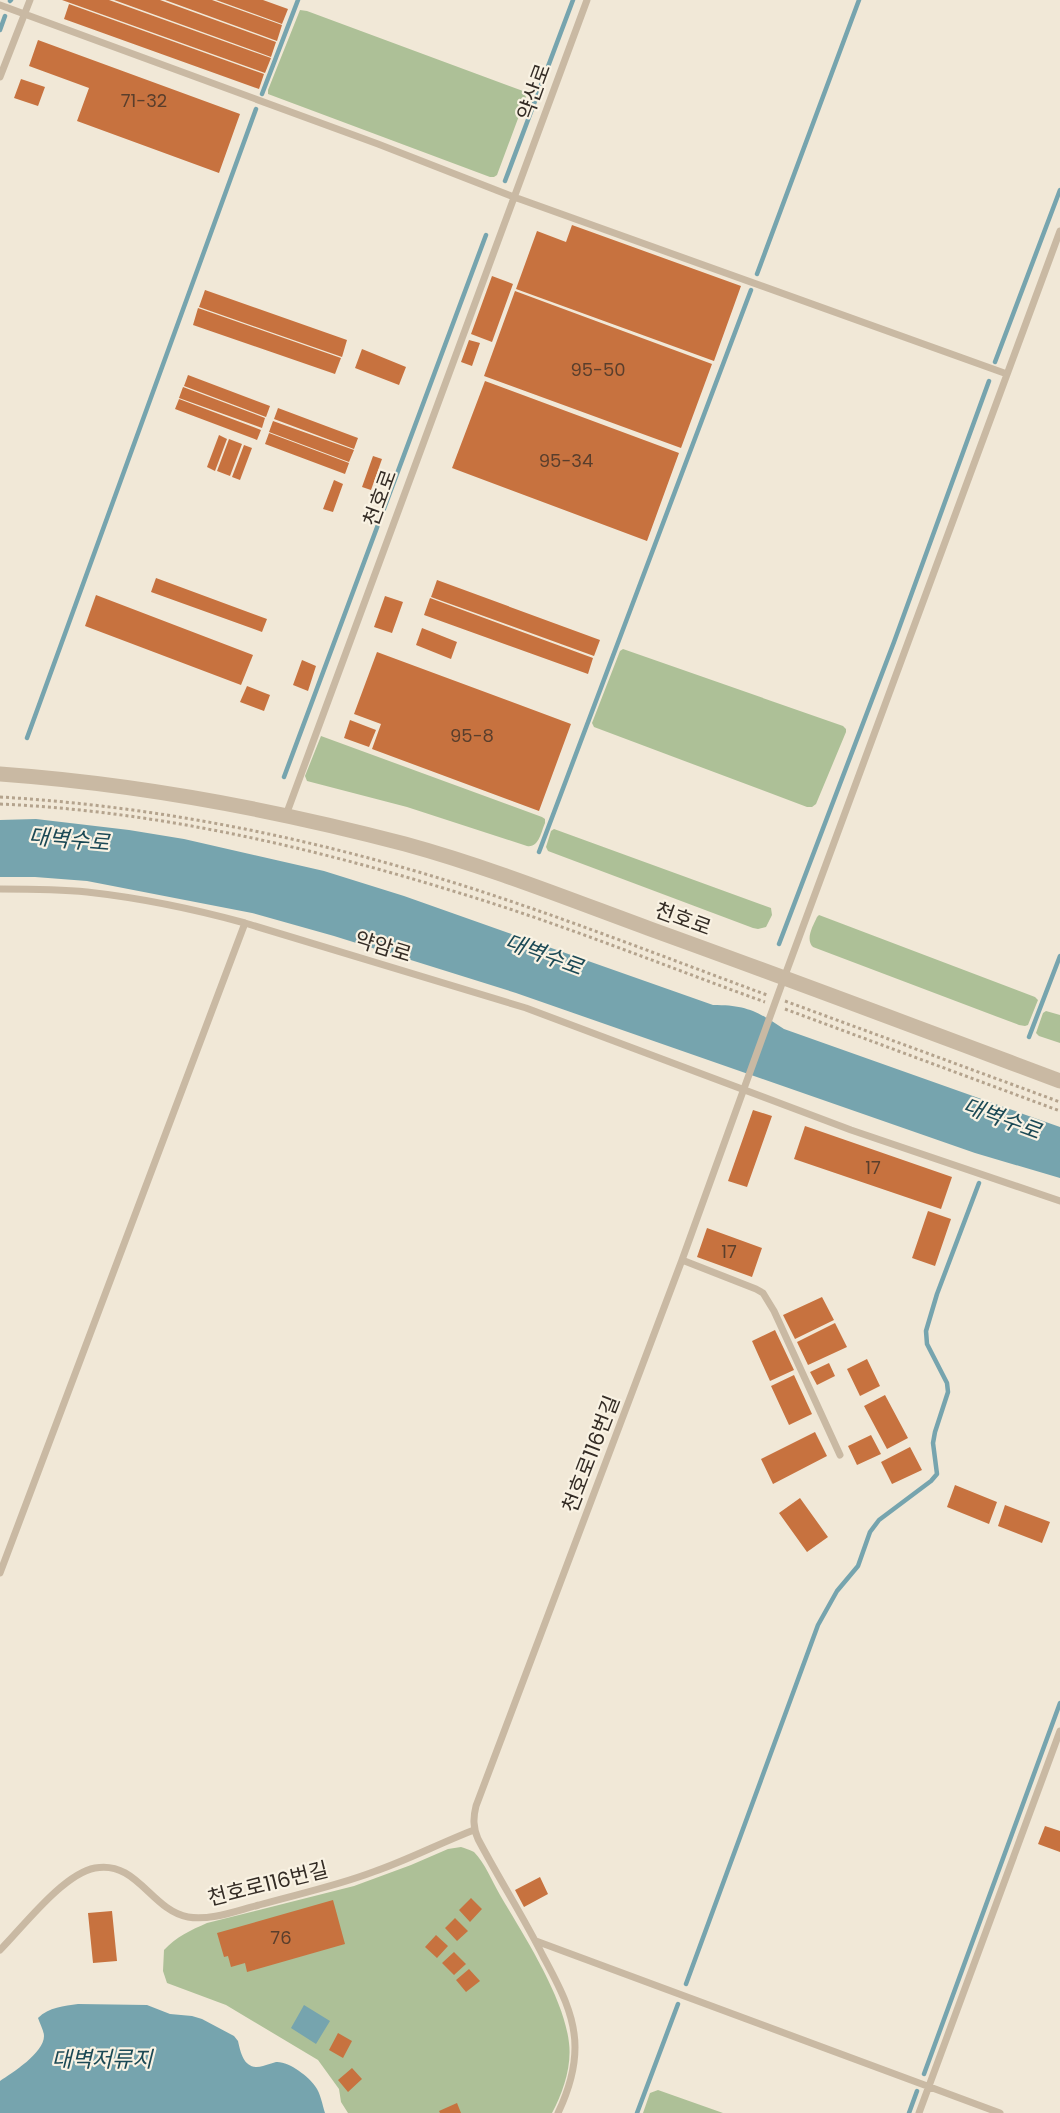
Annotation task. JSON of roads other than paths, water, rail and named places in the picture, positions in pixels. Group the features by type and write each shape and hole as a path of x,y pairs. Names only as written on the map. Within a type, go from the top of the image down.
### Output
{"street":[{"name":"천호로","path":"0,774 98,783 193,796 286,815 408,845 519,881 1060,1081"}],"lane":[{"path":"0,77 30,0"},
{"name":"약산로","path":"514,197 587,0"},
{"path":"0,5 378,144 514,197 1007,374"},
{"name":"천호로","path":"286,815 514,197"},
{"name":"천호로116번길","path":"0,1950 63,1885 84,1871 98,1867 122,1871 133,1876 155,1899 176,1913 201,1918 231,1912 375,1872 474,1830 474,1816 480,1796 682,1260 1060,231"},
{"name":"약암로","path":"0,889 97,893 163,904 245,923 526,1008 744,1087"},
{"path":"0,1573 245,923"},
{"path":"744,1087 872,1137 1060,1201"},
{"path":"682,1260 764,1293 840,1455"},
{"path":"919,2113 1060,1731"},
{"path":"474,1830 563,1994 575,2045 572,2076 558,2113"},
{"path":"536,1941 1000,2113"}],"water":[{"name":"대벽수로","path":"36,819 184,839 324,871 404,896 713,1005 751,1010 784,1029 1060,1127 1060,1178 975,1153 516,993 334,936 252,913 87,881 0,877 0,820"},
{"name":"대벽저류지","path":"78,2004 147,2005 170,2014 202,2019 234,2036 248,2064 257,2067 281,2062 303,2074 317,2089 325,2113 0,2113 0,2081 33,2056 43,2042 44,2034 38,2018 52,2009"},
{"path":"304,2005 330,2021 316,2044 291,2028"}],"waterway":[{"path":"262,94 298,0"},
{"path":"505,181 573,0"},
{"path":"757,274 859,0"},
{"path":"0,30 5,16"},
{"path":"27,738 256,109"},
{"path":"995,362 1060,190"},
{"path":"284,777 486,235"},
{"path":"539,852 751,290"},
{"path":"779,944 894,642 989,381"},
{"path":"1029,1037 1060,956"},
{"path":"686,1984 818,1625 837,1591 858,1566 870,1532 879,1520 937,1474 933,1443 948,1392 947,1383 927,1344 926,1331 937,1294 979,1183"},
{"path":"924,2074 1060,1703"},
{"path":"637,2113 678,2004"},
{"path":"909,2113 917,2091"}]}
